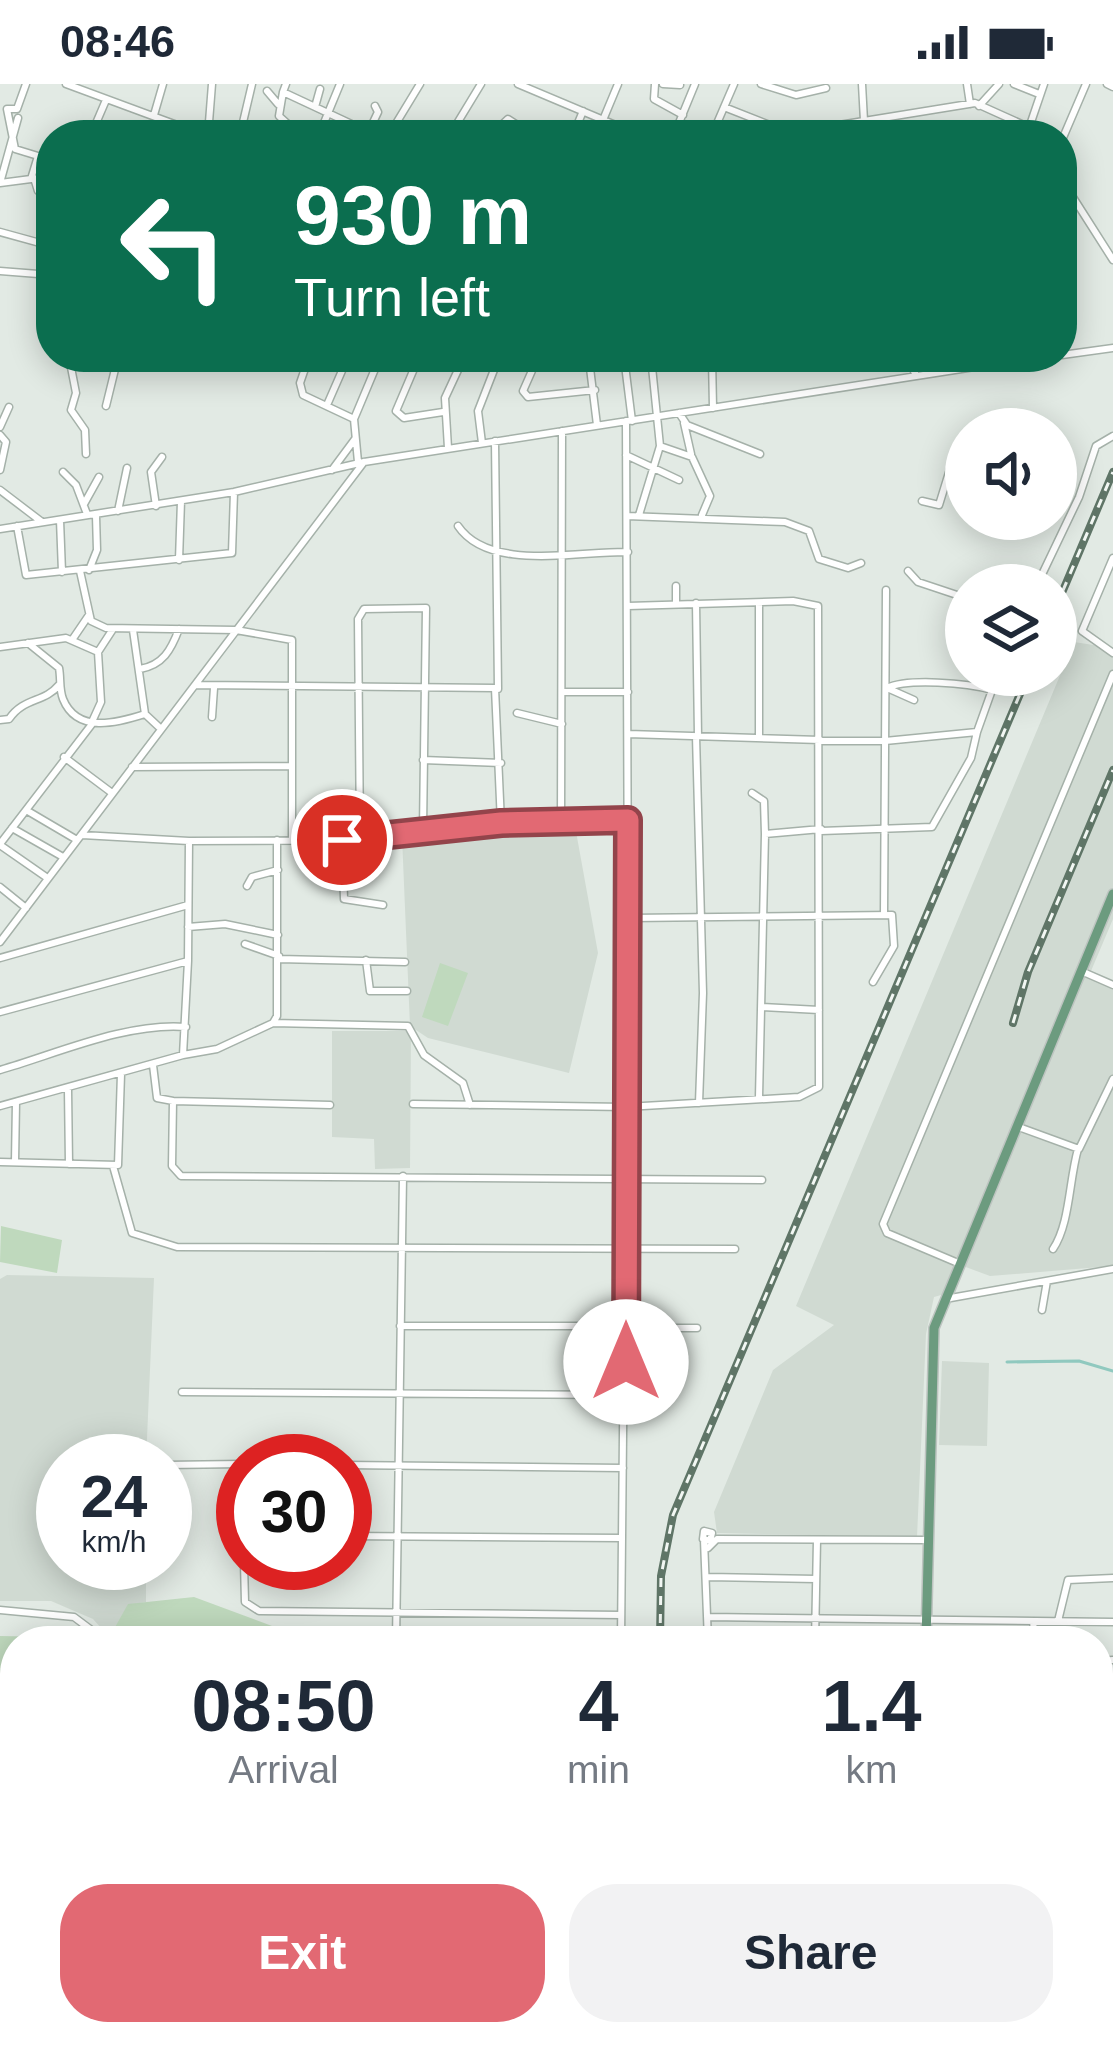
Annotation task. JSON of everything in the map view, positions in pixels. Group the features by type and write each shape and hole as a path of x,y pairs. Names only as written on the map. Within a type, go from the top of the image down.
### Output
{"main road":[{"path":"927,1626 932,1345 943,1300 1113,894"}],"street":[{"path":"26,84 17,109 7,109 11,141 15,149 36,155"},
{"path":"66,84 162,120"},
{"path":"154,116 163,84"},
{"path":"208,120 212,84"},
{"path":"244,120 252,84"},
{"path":"325,120 340,84"},
{"path":"398,120 420,84"},
{"path":"459,120 481,84"},
{"path":"518,84 602,120 618,84"},
{"path":"681,120 683,115 694,88 659,84 654,99 683,115"},
{"path":"718,120 734,84"},
{"path":"761,84 796,95 826,88"},
{"path":"864,84 864,120"},
{"path":"967,84 974,105"},
{"path":"974,105 998,84"},
{"path":"1014,84 1040,94"},
{"path":"1032,120 1044,84"},
{"path":"1071,120 1086,84"},
{"path":"278,104 285,88 345,120"},
{"path":"315,106 320,89"},
{"path":"267,92 284,120"},
{"path":"97,120 106,98"},
{"path":"871,120 974,105 1010,120"},
{"path":"375,106 376,120"},
{"path":"724,106 757,120"},
{"path":"579,120 583,111"},
{"path":"0,133 8,117"},
{"path":"17,118 0,183 32,175"},
{"path":"36,162 32,175 36,186"},
{"path":"1077,204 1113,260"},
{"path":"0,232 36,242"},
{"path":"0,271 36,274"},
{"path":"1077,354 1113,348"},
{"path":"72,372 76,395 71,410 85,430 86,454"},
{"path":"106,406 114,372"},
{"path":"305,372 300,391 354,419"},
{"path":"327,406 342,372"},
{"path":"361,462 354,419 371,372"},
{"path":"413,372 396,411 404,418 443,412"},
{"path":"448,448 443,412 454,372"},
{"path":"482,443 478,411 494,372"},
{"path":"531,372 523,391 528,397 595,390"},
{"path":"591,372 597,426"},
{"path":"621,1626 627,1327 629,421 625,372"},
{"path":"639,515 660,446 653,372"},
{"path":"712,372 713,408"},
{"path":"914,372 916,376"},
{"path":"0,529 234,492 361,462 941,372"},
{"path":"0,470 6,444 0,431 9,407"},
{"path":"679,413 691,456 710,496 701,517"},
{"path":"684,423 760,454"},
{"path":"561,822 562,431"},
{"path":"1047,564 1079,497 1096,446 1113,436"},
{"path":"332,470 355,439"},
{"path":"495,441 501,823"},
{"path":"660,446 691,456"},
{"path":"626,455 679,480"},
{"path":"156,506 152,470 162,457"},
{"path":"0,942 361,462"},
{"path":"118,512 128,467"},
{"path":"63,472 92,515 97,550 84,571 89,615 96,624 133,630 236,630 292,640 292,839"},
{"path":"84,504 99,477"},
{"path":"922,501 938,510 945,486"},
{"path":"0,490 42,522"},
{"path":"17,526 26,575 233,553 234,492"},
{"path":"179,560 181,501"},
{"path":"627,516 755,517 803,526 819,559 848,568 861,563"},
{"path":"59,520 62,572"},
{"path":"458,526 471,546 498,553 628,552"},
{"path":"1113,558 1082,631 1113,653"},
{"path":"908,571 918,582 945,591"},
{"path":"676,586 676,604"},
{"path":"884,914 886,590"},
{"path":"759,738 760,602"},
{"path":"413,1105 626,1108 799,1097 819,1087 818,607 812,602 628,606"},
{"path":"696,603 699,1103"},
{"path":"360,839 359,610 426,608 423,829"},
{"path":"72,640 89,615"},
{"path":"46,878 0,845 92,724 101,702 98,652 113,629"},
{"path":"140,669 152,667 171,650 178,629"},
{"path":"133,630 145,714 161,729"},
{"path":"0,647 72,640 98,652"},
{"path":"28,643 58,668 65,704 92,724 145,714"},
{"path":"958,1263 885,1232 883,1224 1113,674"},
{"path":"886,688 924,679 945,686"},
{"path":"0,720 9,719 25,700 47,696 61,682"},
{"path":"196,685 292,690 498,689"},
{"path":"212,717 214,688"},
{"path":"886,688 914,700"},
{"path":"563,692 628,692"},
{"path":"765,834 932,827 971,758 990,696"},
{"path":"517,712 562,724"},
{"path":"628,734 885,741 977,732"},
{"path":"64,757 112,793"},
{"path":"423,760 501,763"},
{"path":"132,767 292,766"},
{"path":"752,793 764,801 765,834 759,1097"},
{"path":"26,811 79,837 189,842 385,840 423,829 628,820"},
{"path":"12,828 63,857"},
{"path":"273,1023 279,957 277,840"},
{"path":"342,840 344,899 383,905"},
{"path":"183,1055 189,842"},
{"path":"247,886 252,877 278,870"},
{"path":"0,887 26,908"},
{"path":"0,958 188,904"},
{"path":"628,917 884,914 896,918 894,946 872,982"},
{"path":"188,927 225,924 278,935"},
{"path":"0,926 8,932"},
{"path":"245,944 279,957 405,962"},
{"path":"366,960 370,991 407,991"},
{"path":"0,1012 188,961"},
{"path":"1081,971 1113,985"},
{"path":"762,1007 818,1010"},
{"path":"0,1106 218,1049 273,1023 408,1026 424,1054 463,1083 470,1105"},
{"path":"0,1070 54,1050 158,1026 186,1027"},
{"path":"153,1065 157,1098 330,1106"},
{"path":"113,1166 120,1158 121,1074"},
{"path":"1053,1249 1062,1237 1068,1180 1078,1149 1113,1079"},
{"path":"68,1090 68,1164"},
{"path":"173,1101 172,1166 182,1176 762,1180"},
{"path":"15,1162 16,1102"},
{"path":"1016,1126 1078,1149"},
{"path":"0,1162 113,1166"},
{"path":"113,1166 132,1233 152,1243 177,1247 735,1249"},
{"path":"396,1626 403,1176"},
{"path":"943,1300 1113,1269"},
{"path":"1042,1310 1047,1281"},
{"path":"400,1326 697,1328"},
{"path":"182,1392 625,1395"},
{"path":"372,1465 624,1468"},
{"path":"372,1537 622,1538"},
{"path":"816,1626 817,1540"},
{"path":"708,1626 710,1541 928,1540"},
{"path":"708,1577 816,1579"},
{"path":"1058,1621 1068,1580 1113,1578"},
{"path":"244,1590 244,1602 253,1610 621,1615"},
{"path":"0,1610 74,1617 86,1626"},
{"path":"708,1617 1113,1622"},
{"path":"1033,1622 1033,1626"}],"shaded area":[{"path":"1077,642 1113,648 1113,919 1091,971 1113,981 1113,1266 990,1276 963,1266 952,1292 934,1297 926,1334 917,1537 717,1533 714,1512 773,1370 834,1325 796,1306 1051,696 1077,696"},
{"path":"575,826 598,953 569,1073 428,1038 410,1026 402,837"},
{"path":"332,1031 411,1031 410,1168 375,1169 374,1139 332,1137"},
{"path":"7,1275 154,1278 147,1434 36,1434 36,1590 146,1590 146,1602 128,1605 117,1626 99,1626 51,1601 0,1601 0,1279"},
{"path":"942,1361 989,1363 987,1446 939,1445"}],"green space":[{"path":"440,963 468,973 448,1026 422,1017"},
{"path":"1,1226 62,1240 57,1273 0,1262"},
{"path":"194,1597 272,1626 116,1626 128,1604"}],"waterway":[{"path":"1007,1362 1079,1361 1113,1371"}],"railway":[{"path":"1074,564 1113,472"},
{"path":"660,1626 661,1576 673,1515 1019,696"},
{"path":"1013,1023 1028,972 1113,770"}],"route":[{"path":"342,840 385,840 423,829 501,823 628,820 626,1362"}]}
